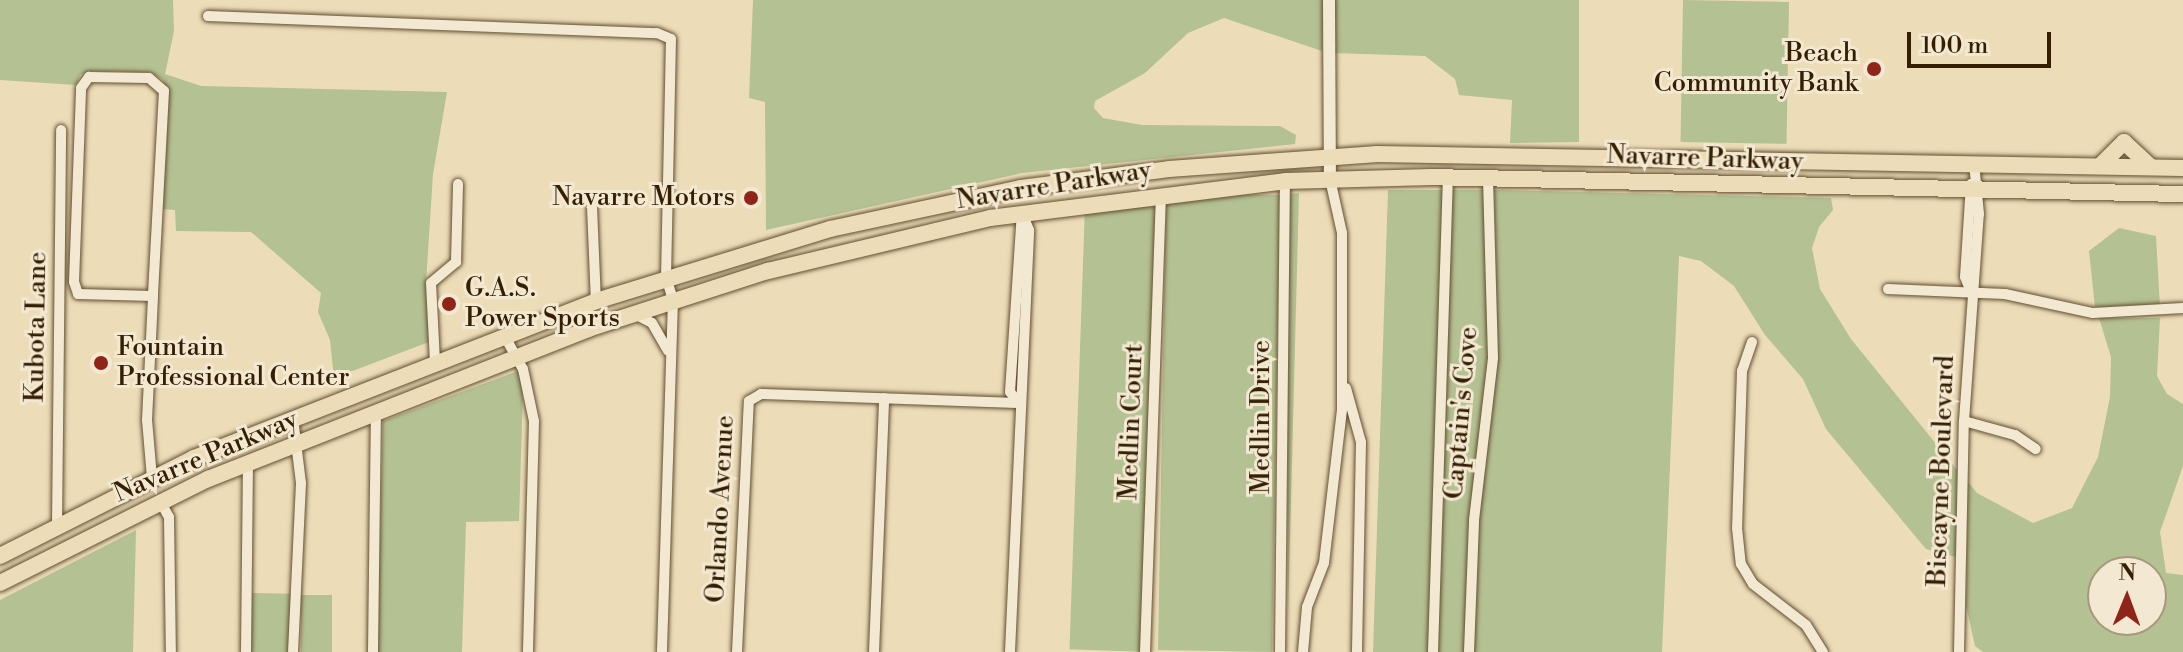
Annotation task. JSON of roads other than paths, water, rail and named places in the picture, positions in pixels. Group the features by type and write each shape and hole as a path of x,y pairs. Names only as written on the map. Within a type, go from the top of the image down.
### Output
{"highway":[{"path":"2100,166 2124,142 2151,167"},
{"name":"Navarre Parkway","path":"0,556 152,478 293,418 596,301 666,277 945,202 1054,182 1327,156 1489,153 2183,168"},
{"path":"945,202 982,201 1022,213 1040,194 1241,162"},
{"name":"Navarre Parkway","path":"0,583 160,501 248,463 634,313 859,247 1022,213 1285,181 1448,177 2183,194"}],"street":[{"path":"1303,652 1307,607 1324,563 1343,382 1342,233 1327,156 1329,0"},
{"path":"208,16 669,36 666,277 673,300 662,652"},
{"path":"152,478 147,420 164,91 149,78 84,78 74,282 78,294 153,296"},
{"name":"Kubota Lane","path":"57,525 61,130"},
{"name":"Biscayne Boulevard","path":"1959,652 1964,421 1971,292 1965,277 1974,163"},
{"path":"1433,652 1448,177"},
{"name":"Captain's Cove","path":"1469,652 1474,520 1493,358 1488,177"},
{"name":"Medlin Drive","path":"1280,652 1285,181"},
{"path":"435,362 431,283 456,262 458,184"},
{"name":"Medlin Court","path":"1145,652 1161,194"},
{"path":"592,207 596,301"},
{"path":"1010,652 1029,230 1022,213"},
{"path":"1888,289 2026,297 2093,313 2183,308"},
{"path":"634,313 652,323 671,356"},
{"path":"504,335 523,369 534,421 528,652"},
{"path":"1752,342 1742,371 1737,528 1741,564 1753,584 1806,625 1823,652"},
{"path":"1343,382 1361,442 1357,652"},
{"name":"Orlando Avenue","path":"737,652 749,401 761,394 1019,403"},
{"path":"874,652 884,398"},
{"path":"373,652 376,411"},
{"path":"293,418 301,483 293,652"},
{"path":"1964,421 2015,435 2036,449"},
{"path":"246,652 248,463"},
{"path":"160,501 169,517 171,652"}],"place":[{"name":"Beach Community Bank","path":"1874,69"},
{"name":"Navarre Motors","path":"751,198"},
{"name":"G.A.S. Power Sports","path":"449,304"},
{"name":"Fountain Professional Center","path":"101,363"}]}
